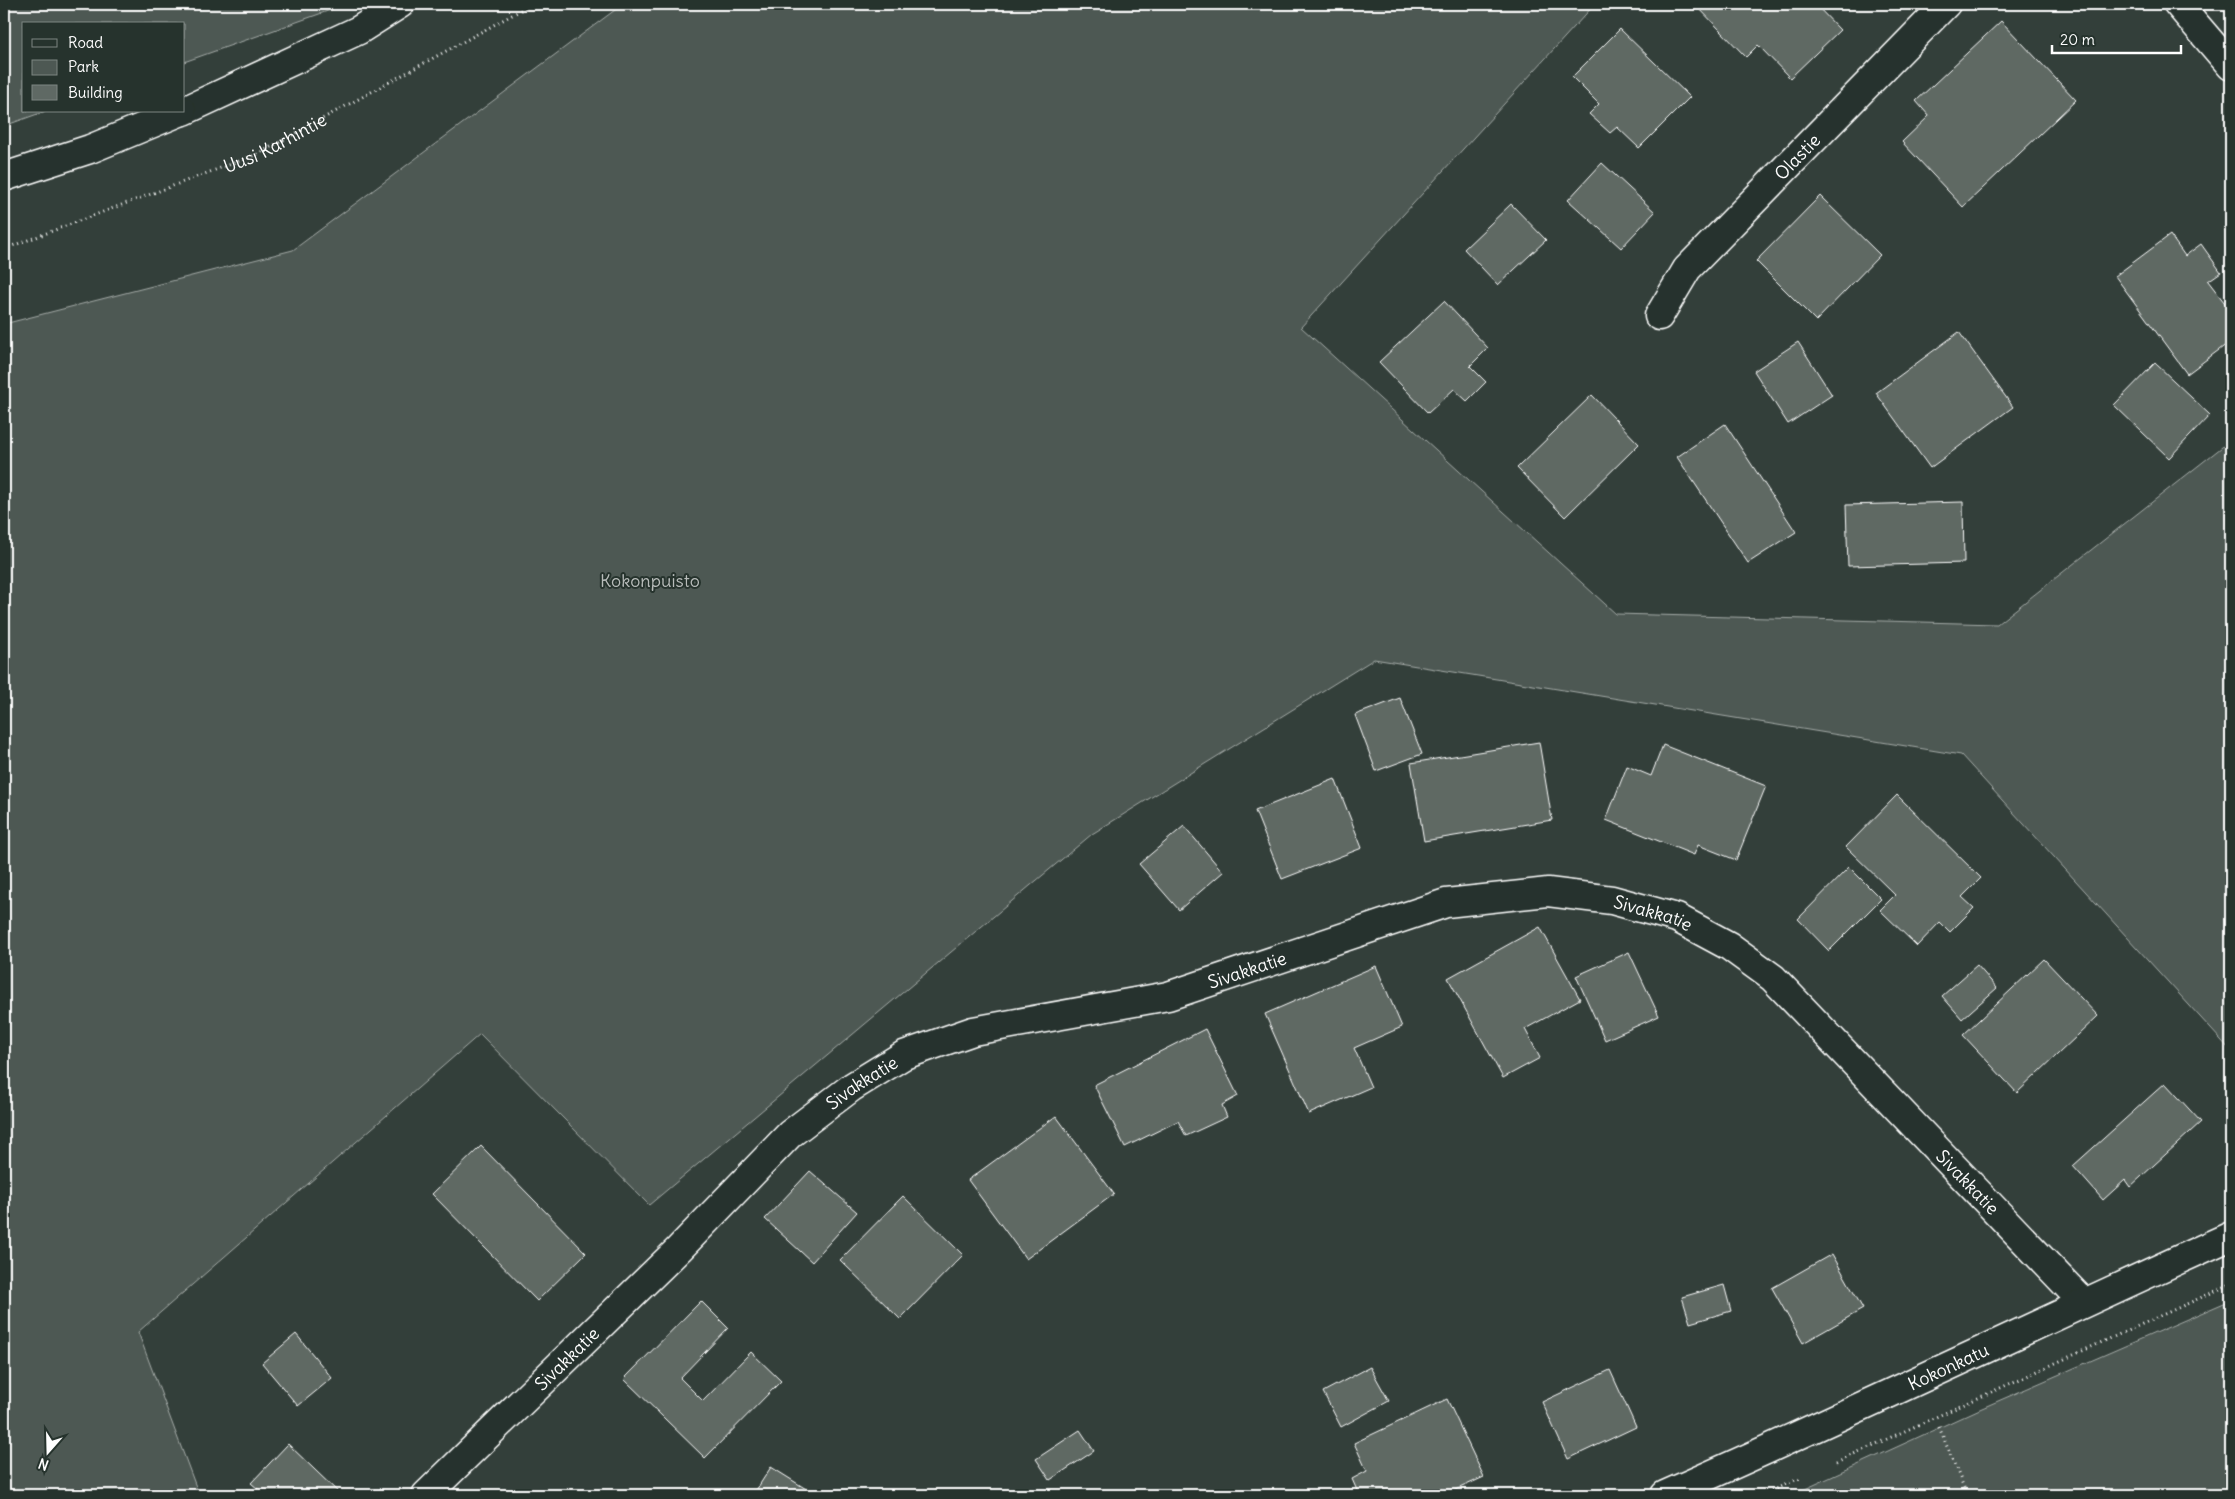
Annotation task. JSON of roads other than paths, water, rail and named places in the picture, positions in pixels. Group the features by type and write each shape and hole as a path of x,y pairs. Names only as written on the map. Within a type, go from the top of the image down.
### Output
{"street":[{"path":"185,110 359,30 400,4"},
{"name":"Olastie","path":"1659,316 1687,269 1946,4"},
{"path":"2178,4 2231,66"},
{"path":"4,177 90,149 181,112"},
{"name":"Sivakkatie","path":"426,1495 678,1249 790,1134 852,1087 904,1055 973,1030 1168,996 1446,903 1548,892 1612,900 1677,918 1729,946 1772,978 2083,1302"},
{"name":"Kokonkatu","path":"1665,1495 1756,1455 2083,1302 2231,1236"}],"park label":[{"name":"Kokonpuisto","path":"650,580"}]}
